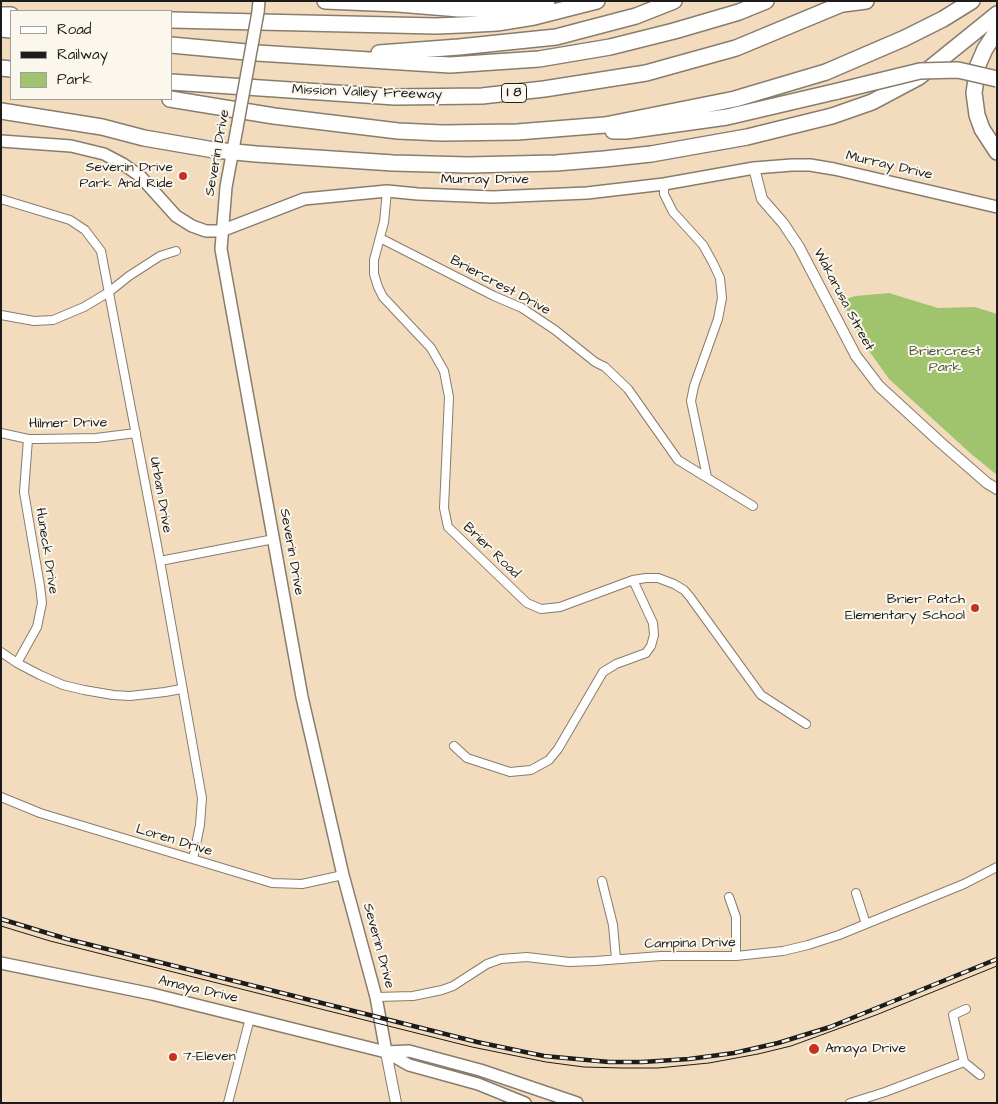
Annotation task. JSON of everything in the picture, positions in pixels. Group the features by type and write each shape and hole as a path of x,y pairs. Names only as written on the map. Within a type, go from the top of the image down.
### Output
{"highway":[{"path":"325,1 497,10 573,1"},
{"path":"172,20 461,26 534,17 597,1"},
{"path":"318,57 459,47 556,37 636,16 674,1"},
{"path":"172,45 257,54 450,65 540,59 610,46 674,31 739,12 766,1"},
{"name":"Mission Valley Freeway","path":"172,82 395,98 482,96 544,89 646,72 736,48 846,2 866,1"},
{"path":"554,130 605,125 735,99 826,72 905,38 943,19 972,1"},
{"path":"1,110 102,127 144,138 232,152 430,164 511,165 604,159 651,154 717,143 789,128 872,102 919,77 997,14"},
{"path":"997,31 984,49 978,65 974,93 977,114 982,129 997,152"},
{"path":"172,99 274,116 398,131 442,133 554,130 626,131 727,117 920,71 958,70 997,79"}],"main road":[{"name":"Severin Drive","path":"258,6 226,187 220,249 302,697 343,875 376,997 386,1052"},
{"name":"Murray Drive","path":"1,141 71,146 104,154 140,176 176,216 192,226 206,231 221,231 304,199 387,191 418,194 493,196 586,193 664,184 754,168 810,165 997,207"},
{"name":"Amaya Drive","path":"1,963 152,994 386,1052 409,1065 478,1084 525,1103"},
{"name":"Amaya Drive","path":"386,1052 410,1051 487,1072 576,1103"}],"street":[{"name":"Wakarusa Street","path":"754,168 762,199 783,223 799,247 856,356 879,386 940,442 987,483 997,489"},
{"path":"664,184 664,194 673,212 703,245 714,263 720,278 722,298 718,318 694,386 691,401 707,477"},
{"name":"Brier Road","path":"387,191 384,222 374,267 376,281 380,292 431,348 441,363 447,380 449,397 444,508 448,527 527,603 541,609 560,606 633,580 658,578 674,584 684,590 715,629 761,695 806,724"},
{"name":"Urban Drive","path":"1,199 61,216 78,224 97,243 101,251 160,561 181,689 202,798 200,826 193,859"},
{"name":"Briercrest Drive","path":"380,238 494,296 522,308 556,330 595,362 605,367 628,389 678,460 753,506"},
{"path":"1,315 34,321 53,320 84,307 160,256 176,251"},
{"name":"Hilmer Drive","path":"1,433 28,438 96,438 136,433"},
{"name":"Huneck Drive","path":"17,663 37,628 42,603 24,492 28,438"},
{"path":"160,561 274,539"},
{"path":"454,746 467,758 510,772 531,770 549,760 561,745 603,672 616,664 646,653 652,646 654,635 652,623 633,580"},
{"path":"1,652 40,676 63,685 96,693 130,696 181,689"},
{"name":"Loren Drive","path":"1,797 40,813 262,881 281,885 302,884 343,875"},
{"name":"Campina Drive","path":"376,997 413,996 436,992 453,986 487,964 501,959 527,957 569,962 661,956 736,956 783,951 808,945 866,924 964,884 997,867"},
{"path":"602,882 613,925 616,959"},
{"path":"856,893 866,924"},
{"path":"729,897 736,917 736,956"},
{"path":"966,1009 953,1014 964,1062 980,1075"},
{"path":"228,1103 250,1018"},
{"name":"Severin Drive","path":"386,1052 396,1103"},
{"path":"850,1103 964,1062"}],"green space":[{"name":"Briercrest Park","path":"889,293 938,308 975,307 997,314 997,475 889,379 867,348 847,312 844,300 855,296"}],"tram line":[{"path":"1,926 50,941 472,1047 546,1062 584,1067 658,1068 709,1063 791,1046 876,1015 997,966"}],"railway":[{"path":"1,919 67,939 477,1042 544,1056 609,1062 689,1059 734,1053 778,1043 830,1027 997,959"}],"place":[{"name":"Severin Drive Park And Ride","path":"183,176"},
{"name":"Brier Patch Elementary School","path":"975,608"},
{"name":"Amaya Drive","path":"814,1049"},
{"name":"7-Eleven","path":"173,1057"}]}
